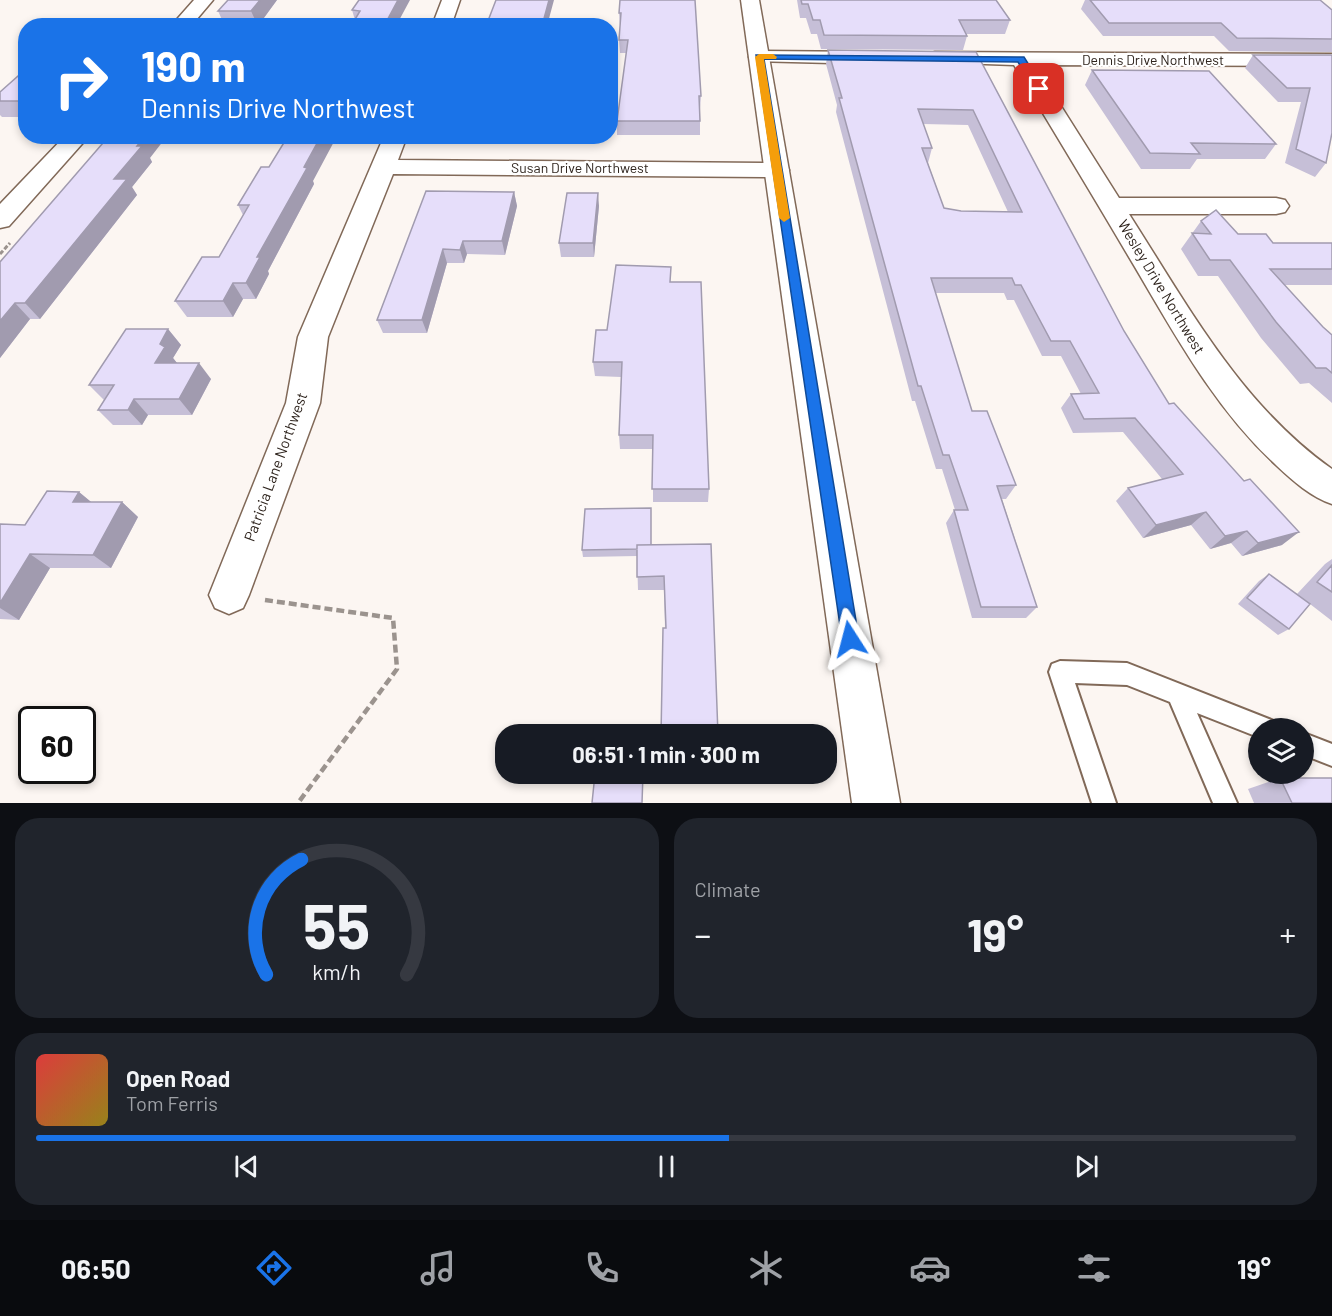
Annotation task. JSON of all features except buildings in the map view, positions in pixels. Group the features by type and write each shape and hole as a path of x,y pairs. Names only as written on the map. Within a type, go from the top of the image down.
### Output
{"street":[{"path":"187,18 204,0"},
{"path":"444,18 451,0"},
{"path":"750,0 876,803"},
{"path":"759,57 894,58"},
{"name":"Dennis Drive Northwest","path":"917,58 1332,60"},
{"name":"Wesley Drive Northwest","path":"1021,59 1216,377 1256,427 1332,489"},
{"path":"0,220 71,144"},
{"name":"Patricia Lane Northwest","path":"229,595 303,403 313,337 393,144"},
{"name":"Susan Drive Northwest","path":"384,167 777,170"},
{"path":"1112,206 1276,206"}],"lane":[{"path":"1104,803 1060,672 1127,674 1248,722"},
{"path":"1178,694 1225,803"},
{"path":"1314,748 1332,755"}],"path":[{"path":"229,595 393,618 396,669 298,803"}],"slow traffic":[{"path":"773,57 759,57 784,218"}],"route":[{"path":"850,639 759,57 1021,59 1039,89"}]}
